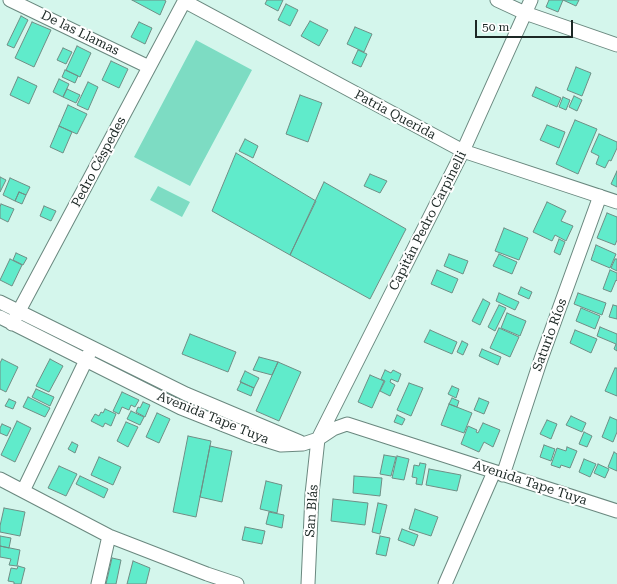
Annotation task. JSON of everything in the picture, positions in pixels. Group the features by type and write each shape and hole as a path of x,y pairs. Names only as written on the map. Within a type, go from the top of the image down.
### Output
{"street":[{"name":"De las Llamas","path":"10,0 149,67"},
{"path":"497,0 525,13 617,45"},
{"name":"Capitán Pedro Carpinelli","path":"318,439 463,151 531,0"},
{"name":"Pedro Céspedes","path":"12,324 184,1"},
{"name":"Patria Querida","path":"184,1 463,151 617,202"},
{"name":"Saturio Ríos","path":"445,584 498,473 600,196"},
{"path":"0,302 186,394 303,444"},
{"name":"Avenida Tape Tuya","path":"0,317 181,408 250,435 281,445 303,444 318,439 334,429 347,424 617,510"},
{"path":"23,491 92,348"},
{"name":"San Blás","path":"308,584 312,494 318,439"},
{"path":"0,479 109,536 206,574 237,584"},
{"path":"98,584 109,536"}],"green space":[{"path":"196,40 252,70 190,186 134,157"},
{"path":"158,186 190,202 182,217 150,200"},
{"path":"100,360 177,397 279,438 278,440 176,400"}],"building":[{"path":"132,0 164,0 166,1 160,15"},
{"path":"267,0 283,0 278,11 265,4"},
{"path":"549,0 563,0 558,12 546,7"},
{"path":"563,0 579,0 576,6"},
{"path":"286,4 298,10 290,26 278,20"},
{"path":"21,16 28,20 14,48 7,45"},
{"path":"310,21 328,30 319,46 301,36"},
{"path":"32,22 51,30 34,67 15,58"},
{"path":"139,22 152,28 145,44 131,37"},
{"path":"355,27 372,34 364,52 347,44"},
{"path":"77,46 91,53 80,77 66,70"},
{"path":"63,48 72,52 66,64 57,60"},
{"path":"358,50 367,54 361,67 352,63"},
{"path":"111,61 128,69 119,88 102,80"},
{"path":"576,67 591,73 582,96 567,90"},
{"path":"65,70 78,76 75,83 62,77"},
{"path":"18,77 37,86 29,104 10,95"},
{"path":"59,79 69,84 63,97 53,92"},
{"path":"88,82 98,87 88,110 77,105"},
{"path":"536,87 561,98 557,107 532,96"},
{"path":"67,89 80,95 76,103 63,97"},
{"path":"300,95 322,103 308,142 286,134"},
{"path":"574,96 582,100 577,111 569,107"},
{"path":"563,97 570,100 566,110 559,107"},
{"path":"68,105 87,114 77,134 59,126"},
{"path":"575,120 597,129 578,174 556,164"},
{"path":"547,125 565,132 559,148 540,140"},
{"path":"59,126 72,132 63,153 50,147"},
{"path":"599,134 617,142 617,148 611,161 609,160 605,168 596,164 599,156 591,152"},
{"path":"245,139 258,146 253,158 239,151"},
{"path":"236,153 316,201 290,255 212,211"},
{"path":"617,171 617,187 611,184"},
{"path":"370,174 387,181 380,193 364,186"},
{"path":"0,177 6,180 0,192"},
{"path":"10,178 30,187 26,195 19,192 15,201 3,195"},
{"path":"324,182 406,229 370,299 290,255"},
{"path":"19,192 26,195 22,204 15,201"},
{"path":"547,202 566,211 561,221 573,226 566,241 555,235 552,241 533,232"},
{"path":"1,204 14,209 8,222 0,218"},
{"path":"44,206 56,211 51,221 40,216"},
{"path":"607,213 617,217 617,240 615,245 597,238"},
{"path":"504,228 528,238 519,260 495,251"},
{"path":"559,239 565,242 560,255 554,252"},
{"path":"596,245 616,254 610,268 591,260"},
{"path":"16,253 27,258 23,265 13,260"},
{"path":"449,254 468,261 463,274 444,266"},
{"path":"499,254 517,262 512,274 493,266"},
{"path":"10,259 22,265 12,286 0,280"},
{"path":"615,259 617,259 617,271 611,268"},
{"path":"437,270 458,279 452,293 431,284"},
{"path":"610,270 617,273 617,281 616,280 611,292 603,289"},
{"path":"521,287 532,292 529,299 518,294"},
{"path":"499,293 519,302 515,310 496,301"},
{"path":"578,293 606,303 602,315 574,304"},
{"path":"483,299 490,303 480,325 472,321"},
{"path":"499,305 506,308 495,331 488,327"},
{"path":"613,305 617,306 617,319 609,317"},
{"path":"581,308 600,316 595,329 576,321"},
{"path":"507,313 526,321 520,336 501,328"},
{"path":"600,327 617,334 617,351 614,349 616,344 597,336"},
{"path":"499,328 519,337 510,357 490,348"},
{"path":"430,330 457,342 452,354 424,342"},
{"path":"575,330 597,339 591,353 570,343"},
{"path":"190,334 236,352 228,372 182,354"},
{"path":"462,341 468,344 463,355 457,352"},
{"path":"482,349 501,357 498,365 479,356"},
{"path":"259,357 278,362 272,375 253,370"},
{"path":"2,359 18,367 6,392 0,389 0,363"},
{"path":"50,359 63,366 49,392 36,386"},
{"path":"278,362 301,372 279,421 256,411"},
{"path":"615,368 617,368 617,396 605,391"},
{"path":"385,370 391,373 393,370 401,374 398,382 391,379 390,382 395,385 390,396 380,391 385,381 381,379"},
{"path":"245,371 259,378 254,388 240,382"},
{"path":"370,375 384,381 372,408 358,402"},
{"path":"241,382 254,388 251,396 237,390"},
{"path":"409,383 423,388 411,416 397,410"},
{"path":"452,386 459,389 456,398 448,394"},
{"path":"36,389 54,397 50,406 32,397"},
{"path":"122,392 139,400 135,407 131,405 129,410 122,407 119,414 113,411"},
{"path":"28,397 50,408 45,417 23,407"},
{"path":"452,398 459,401 457,407 449,404"},
{"path":"479,398 489,402 484,414 474,410"},
{"path":"9,399 16,402 13,409 5,406"},
{"path":"143,402 150,405 145,417 136,412 138,407 140,408"},
{"path":"449,404 472,413 464,433 441,425"},
{"path":"105,409 116,414 111,426 105,423 103,427 91,421 95,414 99,416"},
{"path":"131,411 144,417 140,425 127,419"},
{"path":"157,413 170,419 159,443 146,437"},
{"path":"397,415 405,419 402,425 394,422"},
{"path":"571,416 586,423 582,432 566,425"},
{"path":"610,417 617,420 617,432 613,442 602,437"},
{"path":"547,420 557,424 551,439 540,434"},
{"path":"17,421 31,428 15,462 1,455"},
{"path":"126,422 138,427 128,447 117,441"},
{"path":"483,423 500,430 493,447 484,442 479,452 461,444 468,426 477,430 476,432 478,433"},
{"path":"2,424 11,428 7,436 0,433"},
{"path":"584,432 592,436 587,447 579,444"},
{"path":"188,436 211,441 196,517 173,512"},
{"path":"72,442 78,445 75,453 68,449"},
{"path":"544,445 555,449 551,461 540,457"},
{"path":"210,446 232,451 222,502 200,497"},
{"path":"567,447 577,451 570,468 561,465 560,468 551,465 557,448 566,451"},
{"path":"614,452 617,454 617,471 608,467"},
{"path":"384,455 396,457 391,476 380,474"},
{"path":"397,456 409,459 404,480 392,478"},
{"path":"99,457 121,467 113,485 91,475"},
{"path":"584,459 596,464 590,477 579,472"},
{"path":"420,463 426,464 422,485 416,484 417,478 412,477 414,465 419,466"},
{"path":"598,464 609,469 605,478 594,473"},
{"path":"59,466 77,474 66,496 48,488"},
{"path":"429,469 461,475 457,491 426,485"},
{"path":"80,476 108,489 104,498 76,484"},
{"path":"354,476 382,478 380,496 353,493"},
{"path":"266,481 282,485 277,513 260,509"},
{"path":"333,499 368,503 365,525 331,521"},
{"path":"378,503 387,505 380,534 372,532"},
{"path":"4,508 25,512 20,536 0,532"},
{"path":"415,509 438,517 431,536 409,529"},
{"path":"269,512 284,515 282,528 266,524"},
{"path":"245,527 265,531 262,544 242,540"},
{"path":"402,529 418,535 414,546 398,540"},
{"path":"0,536 11,538 9,548 0,546"},
{"path":"380,536 390,538 386,556 376,554"},
{"path":"0,546 20,550 17,566 9,565 11,559 0,557"},
{"path":"112,558 121,560 116,584 106,584"},
{"path":"133,561 150,568 146,584 127,584"},
{"path":"18,566 25,568 21,584 14,584 14,582 8,581 11,568 17,569"}]}
